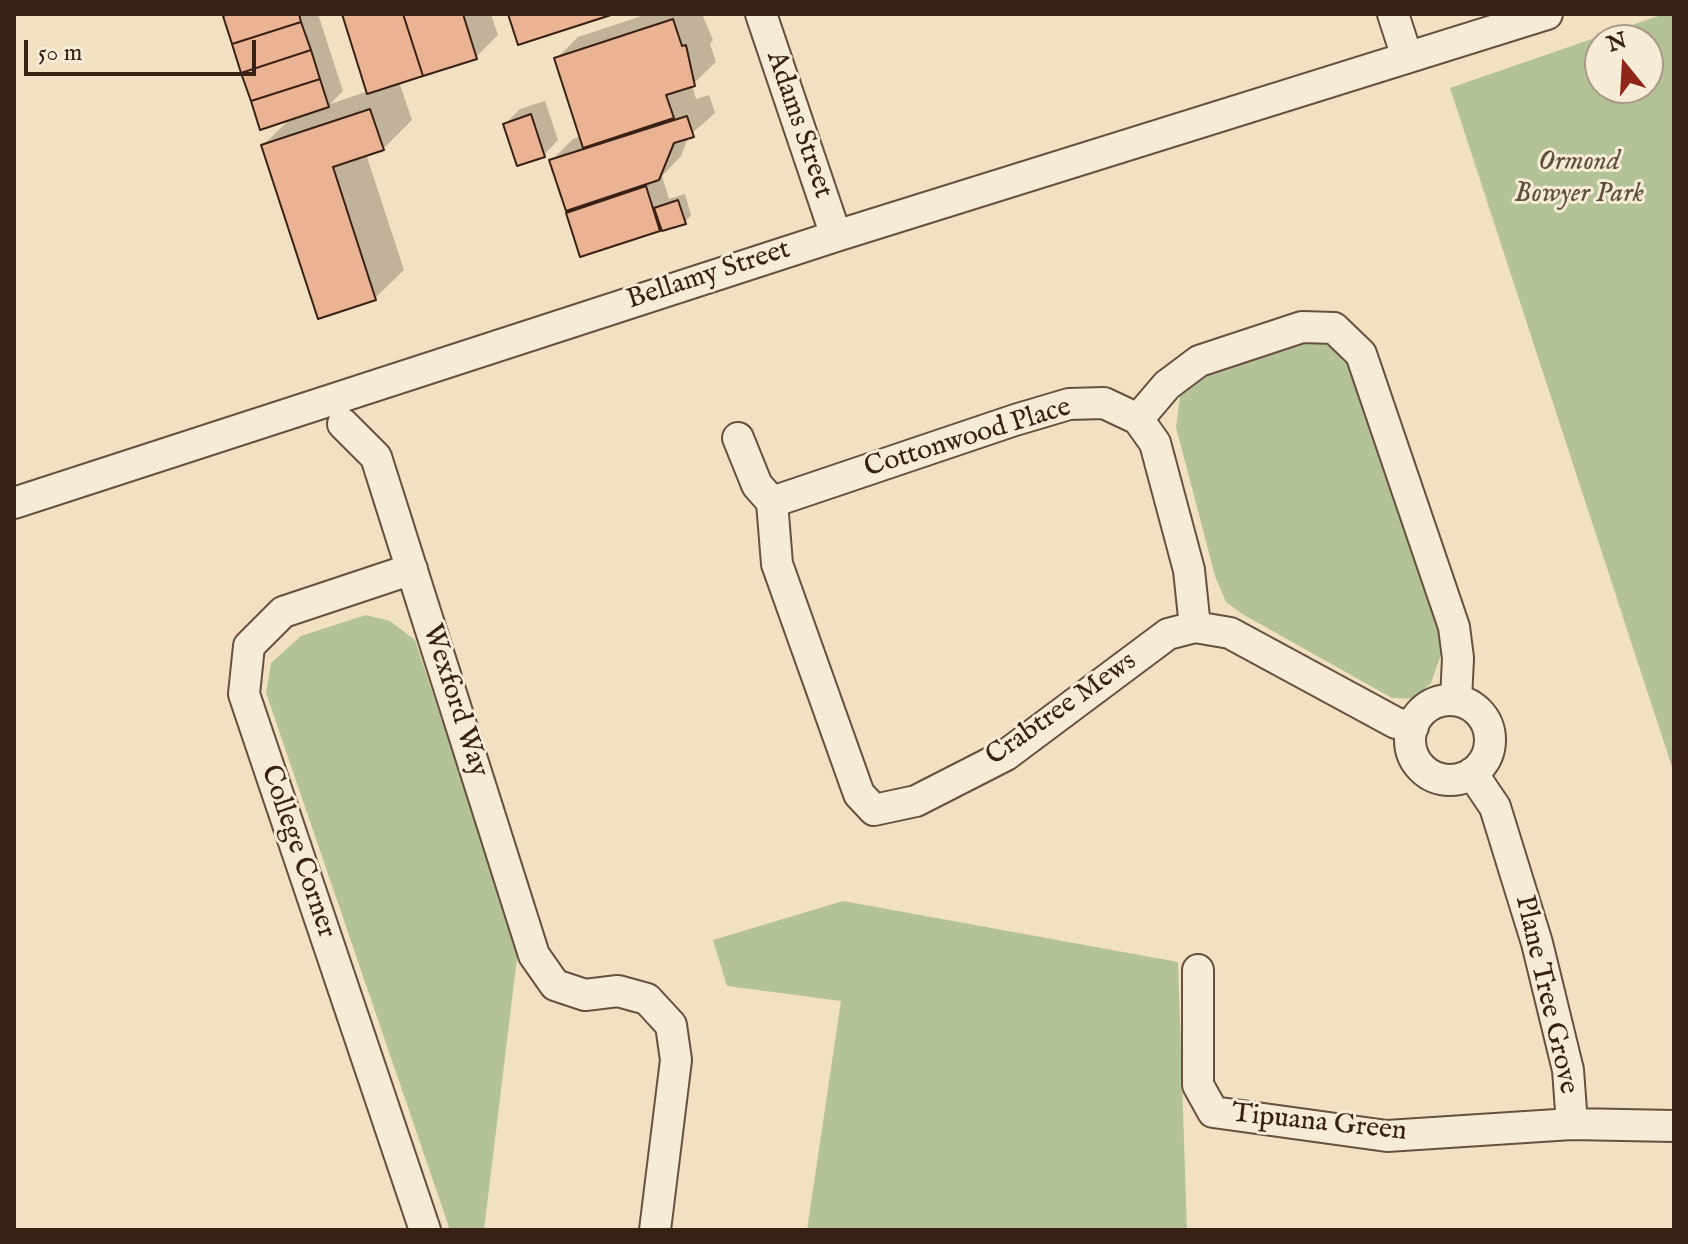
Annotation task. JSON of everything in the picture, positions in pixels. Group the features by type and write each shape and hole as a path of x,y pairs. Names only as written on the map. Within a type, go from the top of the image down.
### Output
{"street":[{"name":"Adams Street","path":"761,14 836,236"},
{"path":"1393,14 1407,57"},
{"name":"Bellamy Street","path":"14,503 836,236 1547,14"},
{"path":"1413,727 1396,723 1230,633 1195,627 1189,570 1155,443 1138,419 1167,385 1199,361 1302,327 1334,328 1361,354 1454,627 1458,658 1456,700"},
{"name":"Cottonwood Place","path":"772,502 1069,404 1104,403 1138,419"},
{"name":"Wexford Way","path":"343,424 376,457 534,955 555,985 585,995 618,991 647,999 671,1025 676,1060 655,1230"},
{"path":"738,438 757,485 772,502"},
{"name":"Crabtree Mews","path":"772,502 777,564 859,794 874,810 916,801 1006,755 1168,634 1195,627"},
{"name":"College Corner","path":"412,569 283,612 249,646 244,694 425,1230"},
{"path":"1456,700 1482,714 1489,729 1490,746 1485,762 1472,773 1448,780 1425,771 1412,751 1413,727 1430,705 1456,700"},
{"name":"Plane Tree Grove","path":"1472,773 1495,807 1537,943 1568,1070 1572,1124 1674,1126"},
{"name":"Tipuana Green","path":"1198,970 1198,1085 1213,1112 1387,1136 1572,1124"}],"green space":[{"name":"Ormond Bowyer Park","path":"1664,14 1674,14 1674,773 1450,88 1584,42 1584,104 1664,104 1664,24 1635,24"},
{"path":"1307,340 1335,344 1348,362 1416,549 1443,649 1431,683 1414,699 1392,698 1244,615 1226,602 1215,576 1176,427 1181,390 1206,371"},
{"path":"366,615 390,621 415,640 518,950 484,1230 450,1230 266,693 271,663 301,636"},
{"path":"843,901 1178,962 1187,1230 807,1230 841,1001 727,986 713,940"}],"building":[{"path":"299,14 301,22 232,44 223,16"},
{"path":"342,14 403,14 423,76 367,94"},
{"path":"403,14 463,14 477,59 423,76"},
{"path":"508,14 614,14 518,45"},
{"path":"673,19 682,46 686,45 695,86 666,95 674,118 583,148 554,58"},
{"path":"301,22 311,50 241,73 232,44"},
{"path":"311,50 320,79 251,101 241,73"},
{"path":"320,79 329,107 260,130 251,101"},
{"path":"370,109 384,150 333,167 376,300 318,319 261,145"},
{"path":"531,114 545,157 517,166 503,124"},
{"path":"687,116 694,137 674,143 659,180 566,211 549,160"},
{"path":"646,186 660,231 580,257 566,213"},
{"path":"678,200 686,224 662,231 654,208"}]}
